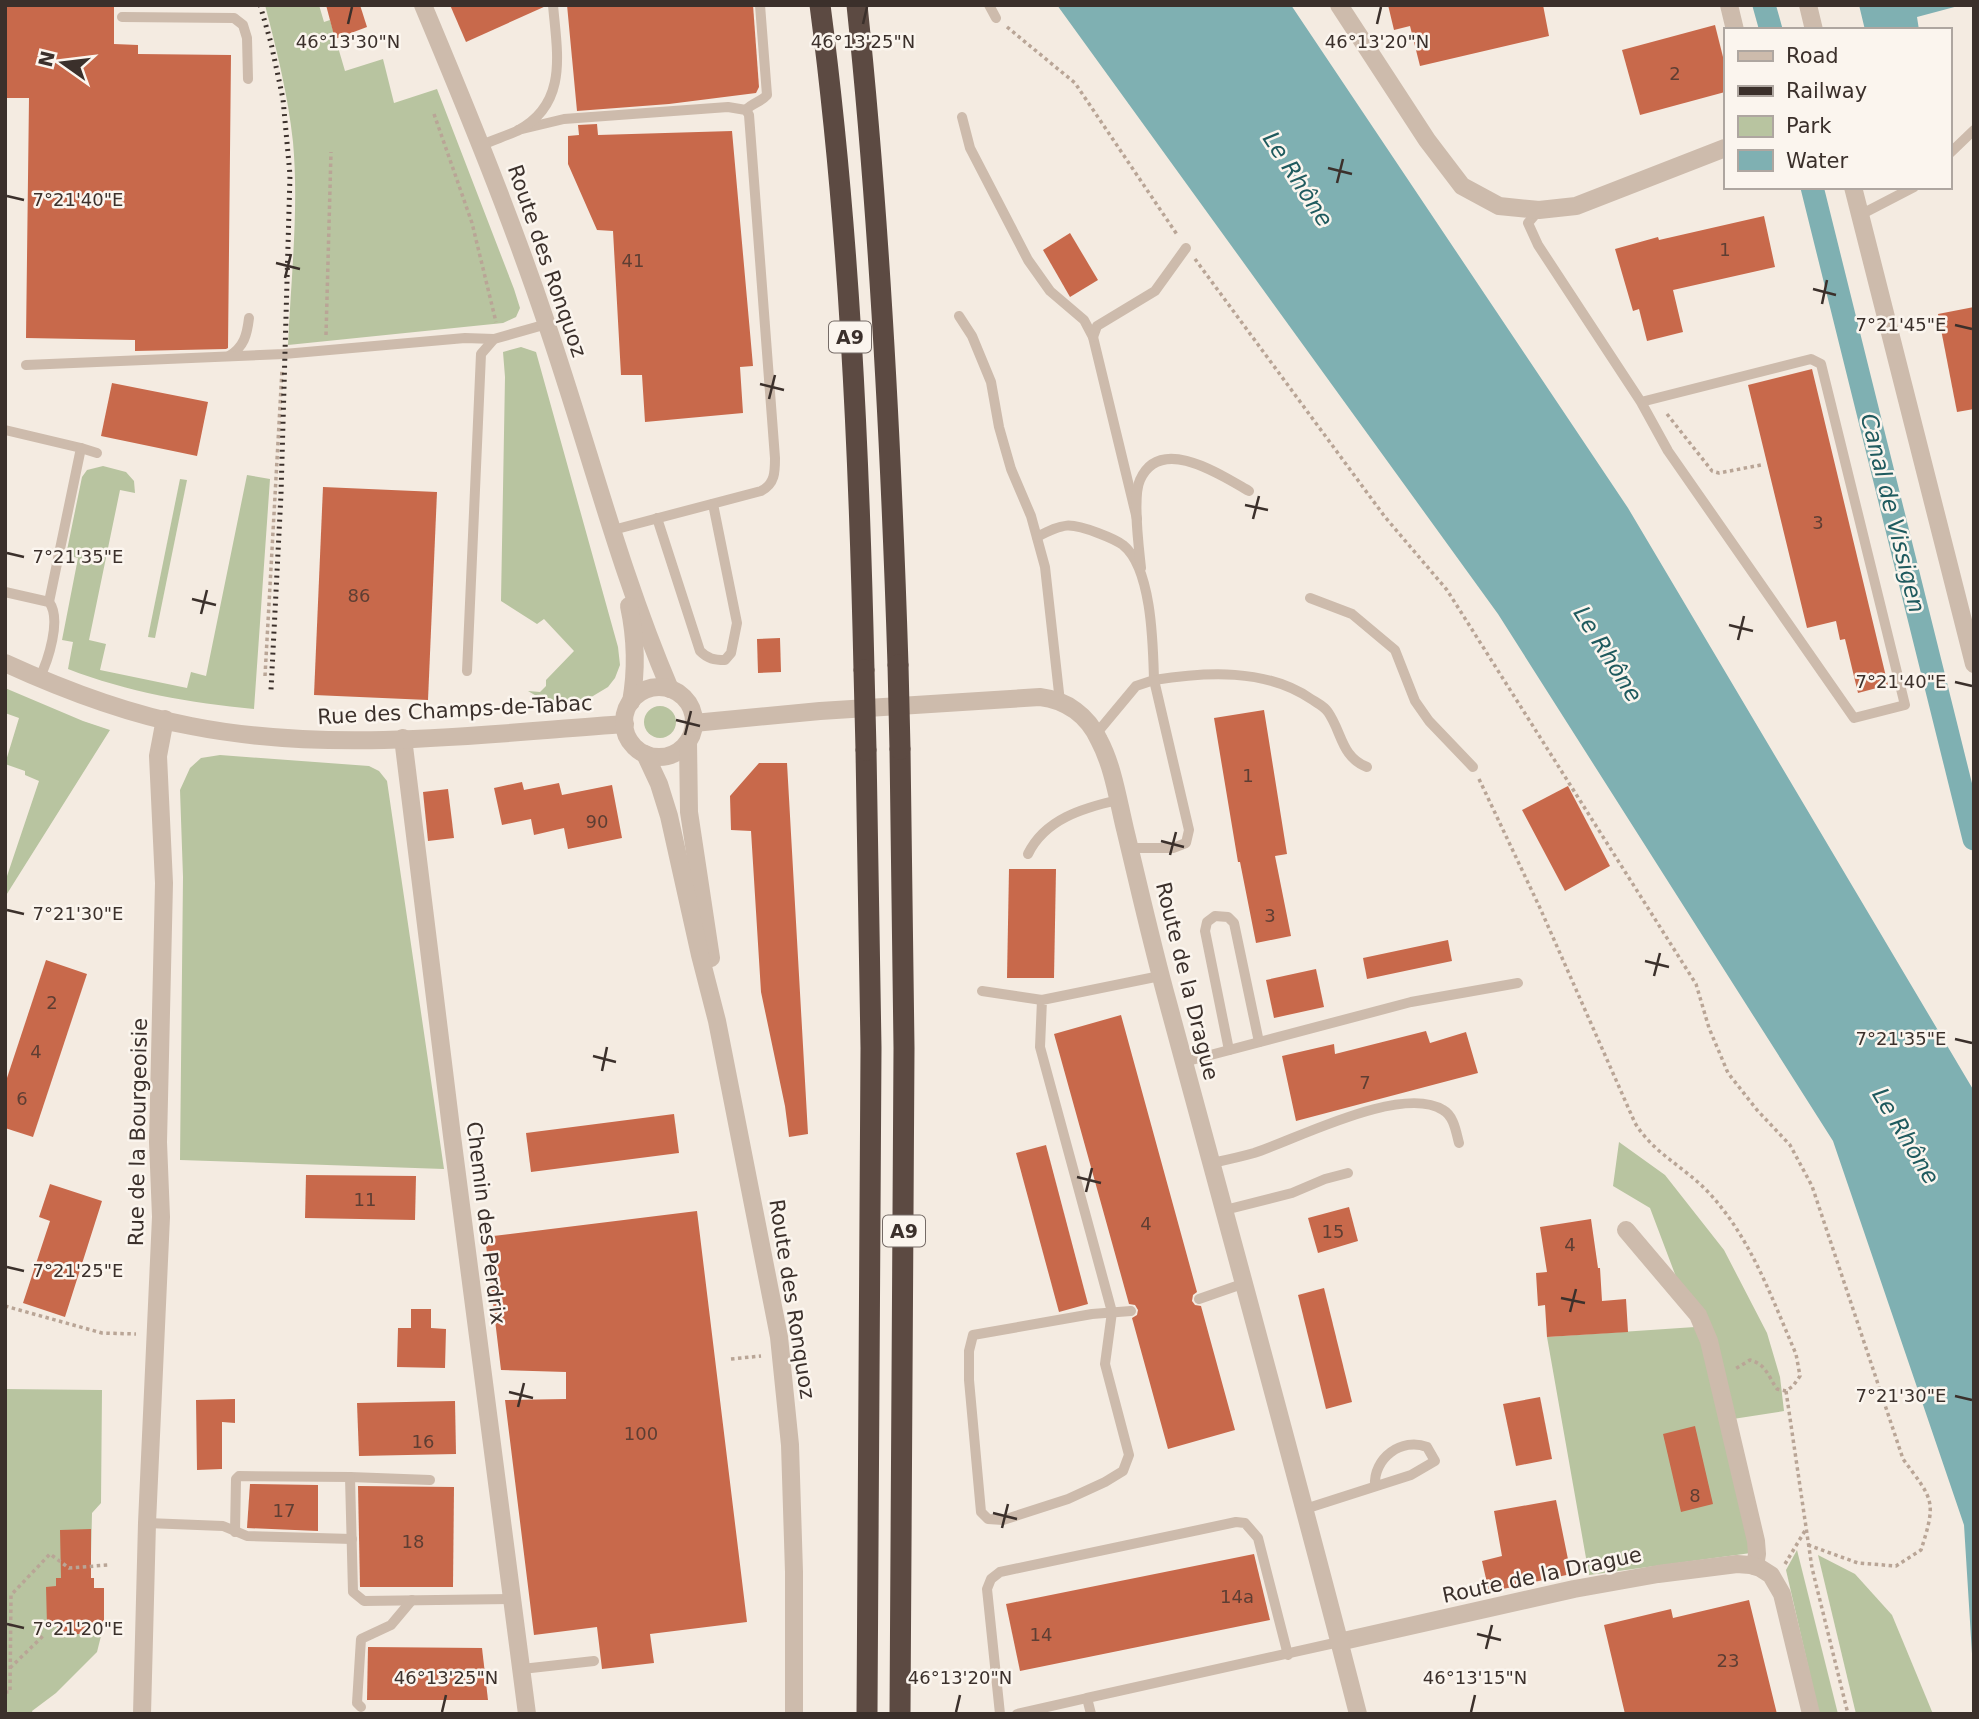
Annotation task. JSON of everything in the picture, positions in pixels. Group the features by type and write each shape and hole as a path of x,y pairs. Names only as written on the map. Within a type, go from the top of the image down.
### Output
{"highway":[{"name":"A9","path":"820,5 835,137 848,300 864,670 871,1048 867,1714"},
{"name":"A9","path":"857,5 880,283 898,666 904,1062 900,1714"}],"street":[{"name":"Route des Ronquoz","path":"423,5 482,145 547,324 634,595 670,689"},
{"path":"1339,5 1427,140 1462,186 1499,206 1539,210 1576,206 1724,148"},
{"path":"1729,5 1735,28"},
{"path":"1808,5 1814,28"},
{"path":"1854,189 1974,664"},
{"name":"Route des Ronquoz","path":"614,534 634,632 635,677 631,702"},
{"name":"Rue des Champs-de-Tabac","path":"5,663 39,679 96,699 190,726 272,737 326,740 403,738 537,732 625,724"},
{"path":"652,688 670,689 686,700 692,710 692,733 679,751 668,756 645,754 630,742 625,724 626,712 640,693 652,688"},
{"path":"694,723 820,711 1021,698 1049,698 1060,702"},
{"name":"Route de la Drague","path":"1060,702 1082,715 1103,749 1118,800 1160,976 1245,1283 1358,1714"},
{"name":"Rue de la Bourgeoisie","path":"142,1714 147,1523 161,1217 158,1142 164,883 158,756 165,719"},
{"name":"Chemin des Perdrix","path":"403,738 527,1714"},
{"name":"Route des Ronquoz","path":"688,742 689,812 710,951 717,1021"},
{"name":"Route des Ronquoz","path":"645,754 659,784 669,816 717,1021 783,1367 790,1444 794,1714"},
{"path":"1626,1230 1698,1315 1709,1341 1756,1541 1755,1566 1765,1570 1782,1594 1811,1714"},
{"name":"Route de la Drague","path":"1339,1642 1574,1589 1724,1566 1755,1566"}],"lane":[{"path":"518,130 534,119 549,99 556,81 558,71 553,5"},
{"path":"746,110 750,105 762,101 767,94 760,5"},
{"path":"989,5 996,18"},
{"path":"122,17 234,18 243,25 247,38 248,79"},
{"path":"482,145 518,130 564,119 728,107 746,110"},
{"path":"614,534 657,518 761,491 769,488 775,476 749,115 746,110"},
{"path":"962,117 970,148 1028,260 1050,291 1084,320 1093,337 1136,519 1141,572 1151,620 1154,680 1189,830 1186,842 1173,848 1130,848"},
{"path":"1951,152 1974,130"},
{"path":"1860,215 1910,189"},
{"path":"1539,210 1528,223 1538,245 1641,402 1668,451 1854,718 1905,705 1821,364 1811,359 1641,402"},
{"path":"1093,337 1097,326 1155,291 1186,248"},
{"path":"959,316 972,336 991,382 999,427 1011,469 1031,516 1045,567 1060,702"},
{"path":"229,356 238,351 247,336 249,318"},
{"path":"26,365 276,354 465,338 497,338 547,324"},
{"path":"467,671 481,354 497,338"},
{"path":"5,430 97,453"},
{"path":"49,603 81,448"},
{"path":"1136,519 1139,481 1151,465 1168,457 1189,461 1249,491"},
{"path":"657,518 700,651 714,660 725,660 731,653 737,623 713,504"},
{"path":"1037,537 1060,525 1080,526 1124,545 1141,572"},
{"path":"5,592 49,603 54,609 55,618 46,664 39,679"},
{"path":"1310,598 1352,614 1395,650 1415,701 1429,721 1473,767"},
{"path":"1096,734 1136,686 1192,674 1237,675 1277,682 1301,692 1327,709 1345,750 1357,763 1367,766"},
{"path":"1028,854 1047,828 1065,817 1086,808 1118,800"},
{"path":"1229,1050 1205,931 1207,922 1216,916 1228,917 1234,923 1259,1042"},
{"path":"982,991 1042,1000 1160,976"},
{"path":"1184,1062 1411,1002 1518,983"},
{"path":"1042,1000 1040,1046 1112,1312 1105,1364 1129,1455 1123,1471 1068,1499 1003,1520 988,1519 981,1512 970,1393 969,1351 973,1335 1112,1312 1130,1311"},
{"path":"1212,1164 1253,1153 1330,1123 1399,1103 1433,1105 1446,1111 1453,1122 1459,1143"},
{"path":"1225,1210 1292,1193 1348,1173"},
{"path":"1199,1299 1245,1283"},
{"path":"1305,1509 1411,1475 1435,1461 1427,1447 1417,1443 1399,1446 1388,1452 1375,1477 1376,1486"},
{"path":"235,1532 236,1479 239,1476 430,1480"},
{"path":"350,1477 354,1592 357,1597 363,1601 513,1599"},
{"path":"1000,1714 987,1589 991,1579 1000,1572 1236,1522 1245,1523 1258,1538 1287,1655"},
{"path":"147,1523 223,1526 247,1536 352,1539"},
{"path":"361,1707 357,1703 361,1639 391,1625 412,1600"},
{"path":"1017,1714 1339,1642"},
{"path":"523,1669 594,1661"},
{"path":"1087,1698 1091,1714"}],"path":[{"path":"996,18 1075,83 1186,248 1385,517 1447,590 1696,984 1709,1028 1728,1073 1757,1110 1790,1145 1812,1186 1903,1459 1928,1493 1932,1516 1921,1550 1896,1566 1858,1563 1808,1545"},
{"path":"434,114 472,223 497,338"},
{"path":"326,351 331,152"},
{"path":"265,676 282,364 276,354"},
{"path":"1655,398 1712,471 1719,474 1760,465"},
{"path":"1473,767 1540,908 1635,1123 1646,1140 1707,1191 1737,1226 1796,1354 1800,1376 1786,1391"},
{"path":"5,1306 102,1333 138,1334"},
{"path":"732,1359 767,1356"},
{"path":"1732,1374 1736,1367 1743,1363 1756,1361 1762,1364 1777,1388 1786,1391"},
{"path":"1786,1391 1812,1568 1848,1714"},
{"path":"1775,1581 1806,1529"},
{"path":"5,1692 10,1692 11,1595 50,1554 69,1568 108,1566"},
{"path":"10,1668 44,1635"}],"green space":[{"path":"265,5 319,5 324,22 330,20 345,71 383,59 394,103 437,89 514,289 520,308 516,317 503,323 288,345 295,167 285,90"},
{"path":"521,347 536,352 618,647 620,665 615,678 608,687 588,699 545,701 528,691 540,692 546,686 546,680 574,651 544,619 537,624 501,601 505,377 503,352"},
{"path":"103,466 126,472 134,481 135,493 120,490 89,640 106,644 100,670 187,688 191,672 206,676 247,475 270,479 254,709 160,695 113,684 68,669 73,642 62,640 78,558 66,555 82,477 87,470"},
{"path":"180,479 187,480 155,638 148,637"},
{"path":"5,688 110,730 5,897 5,882 39,781 25,775 25,771 5,764 19,718 5,713"},
{"path":"660,706 671,711 676,722 671,733 660,738 649,733 644,722 649,711"},
{"path":"220,755 369,766 379,771 387,781 444,1169 180,1160 183,877 180,790 190,768 201,758"},
{"path":"1619,1142 1665,1175 1724,1250 1767,1333 1780,1377 1784,1411 1733,1419 1751,1553 1589,1575 1547,1337 1695,1327 1650,1208 1613,1186"},
{"path":"5,1389 102,1390 101,1503 92,1513 91,1557 83,1578 94,1578 94,1588 104,1588 104,1624 97,1652 56,1693 32,1711 33,1714 5,1714"},
{"path":"1797,1550 1838,1714 1819,1714 1786,1570"},
{"path":"1818,1555 1855,1574 1892,1615 1933,1714 1856,1714"}],"water":[{"name":"Le Rhône","path":"1057,5 1291,5 1628,508 1974,1091 1974,1686 1964,1525 1833,1141 1498,614"},
{"path":"1859,5 1962,5 1917,17 1919,28 1865,28"}],"building":[{"path":"5,5 114,5 114,44 138,45 138,54 231,55 228,348 135,351 135,340 26,338 29,98 5,98"},
{"path":"326,5 360,5 367,27 335,39"},
{"path":"450,5 546,5 546,6 466,42"},
{"path":"567,5 753,5 759,87 756,93 669,104 577,111"},
{"path":"1388,5 1543,5 1549,36 1420,66 1410,26 1394,30"},
{"path":"1715,25 1724,61 1724,92 1640,115 1622,50"},
{"path":"597,124 598,135 732,131 753,366 740,367 743,413 645,422 642,375 621,375 613,231 597,230 568,164 568,136 579,135 578,125"},
{"path":"1764,216 1775,267 1673,290 1683,332 1647,341 1639,309 1633,311 1615,249 1658,237 1659,240"},
{"path":"1070,233 1098,280 1070,297 1043,250"},
{"path":"1974,307 1974,409 1957,412 1938,314"},
{"path":"1812,369 1888,685 1858,693 1845,639 1840,640 1836,621 1807,628 1748,385"},
{"path":"112,383 208,402 197,456 101,436"},
{"path":"323,487 437,492 428,700 314,695"},
{"path":"780,638 781,672 758,673 757,639"},
{"path":"1264,710 1287,854 1275,856 1291,936 1256,943 1238,862 1214,718"},
{"path":"759,763 787,763 808,1134 789,1137 761,992 751,831 731,830 730,796"},
{"path":"522,782 524,790 559,783 562,795 612,785 622,838 568,849 564,828 534,835 531,819 502,825 494,788"},
{"path":"1568,786 1610,866 1565,891 1522,810"},
{"path":"448,789 454,838 428,841 423,792"},
{"path":"1009,869 1056,869 1054,978 1007,978"},
{"path":"1448,940 1452,961 1367,979 1363,958"},
{"path":"46,960 87,974 33,1137 5,1128 5,1084"},
{"path":"1316,969 1324,1007 1274,1018 1266,980"},
{"path":"1121,1015 1197,1292 1192,1301 1201,1306 1235,1430 1168,1449 1132,1318 1137,1315 1138,1310 1135,1305 1129,1304 1054,1034"},
{"path":"1426,1031 1430,1043 1466,1032 1478,1073 1296,1121 1282,1056 1334,1044 1335,1054"},
{"path":"674,1114 679,1153 531,1172 526,1133"},
{"path":"1046,1145 1088,1304 1059,1312 1016,1153"},
{"path":"306,1175 416,1176 415,1220 305,1218"},
{"path":"50,1184 102,1201 65,1317 23,1303 50,1221 39,1217"},
{"path":"1349,1207 1358,1241 1318,1253 1308,1218"},
{"path":"697,1211 747,1622 650,1634 654,1663 602,1669 597,1627 534,1635 505,1400 566,1399 566,1372 501,1370 485,1237"},
{"path":"1591,1219 1600,1268 1602,1301 1626,1299 1628,1332 1547,1337 1545,1305 1538,1306 1536,1273 1547,1272 1540,1227"},
{"path":"1324,1288 1352,1402 1326,1409 1298,1295"},
{"path":"411,1309 431,1309 431,1328 446,1329 445,1368 397,1367 398,1328 411,1328"},
{"path":"1540,1397 1552,1459 1516,1466 1503,1404"},
{"path":"235,1399 235,1423 222,1422 222,1469 197,1470 196,1400"},
{"path":"455,1401 456,1454 359,1456 357,1403"},
{"path":"1695,1426 1713,1504 1681,1512 1663,1434"},
{"path":"250,1484 318,1485 318,1531 247,1528"},
{"path":"358,1486 454,1487 453,1587 360,1587"},
{"path":"1556,1500 1571,1574 1489,1592 1482,1561 1502,1556 1494,1511"},
{"path":"91,1529 91,1578 94,1578 94,1588 104,1588 104,1624 94,1624 95,1634 57,1634 57,1625 47,1625 46,1587 56,1586 56,1578 61,1578 60,1530"},
{"path":"1254,1554 1270,1620 1020,1671 1006,1604"},
{"path":"1749,1600 1777,1714 1625,1714 1604,1625 1671,1609 1673,1618"},
{"path":"368,1647 482,1648 488,1700 367,1700"}],"waterway":[{"name":"Canal de Vissigen","path":"1764,5 1770,28"},
{"name":"Canal de Vissigen","path":"1812,189 1974,839"}],"railway":[{"path":"260,5 283,99 290,175 281,494 271,690"}]}
